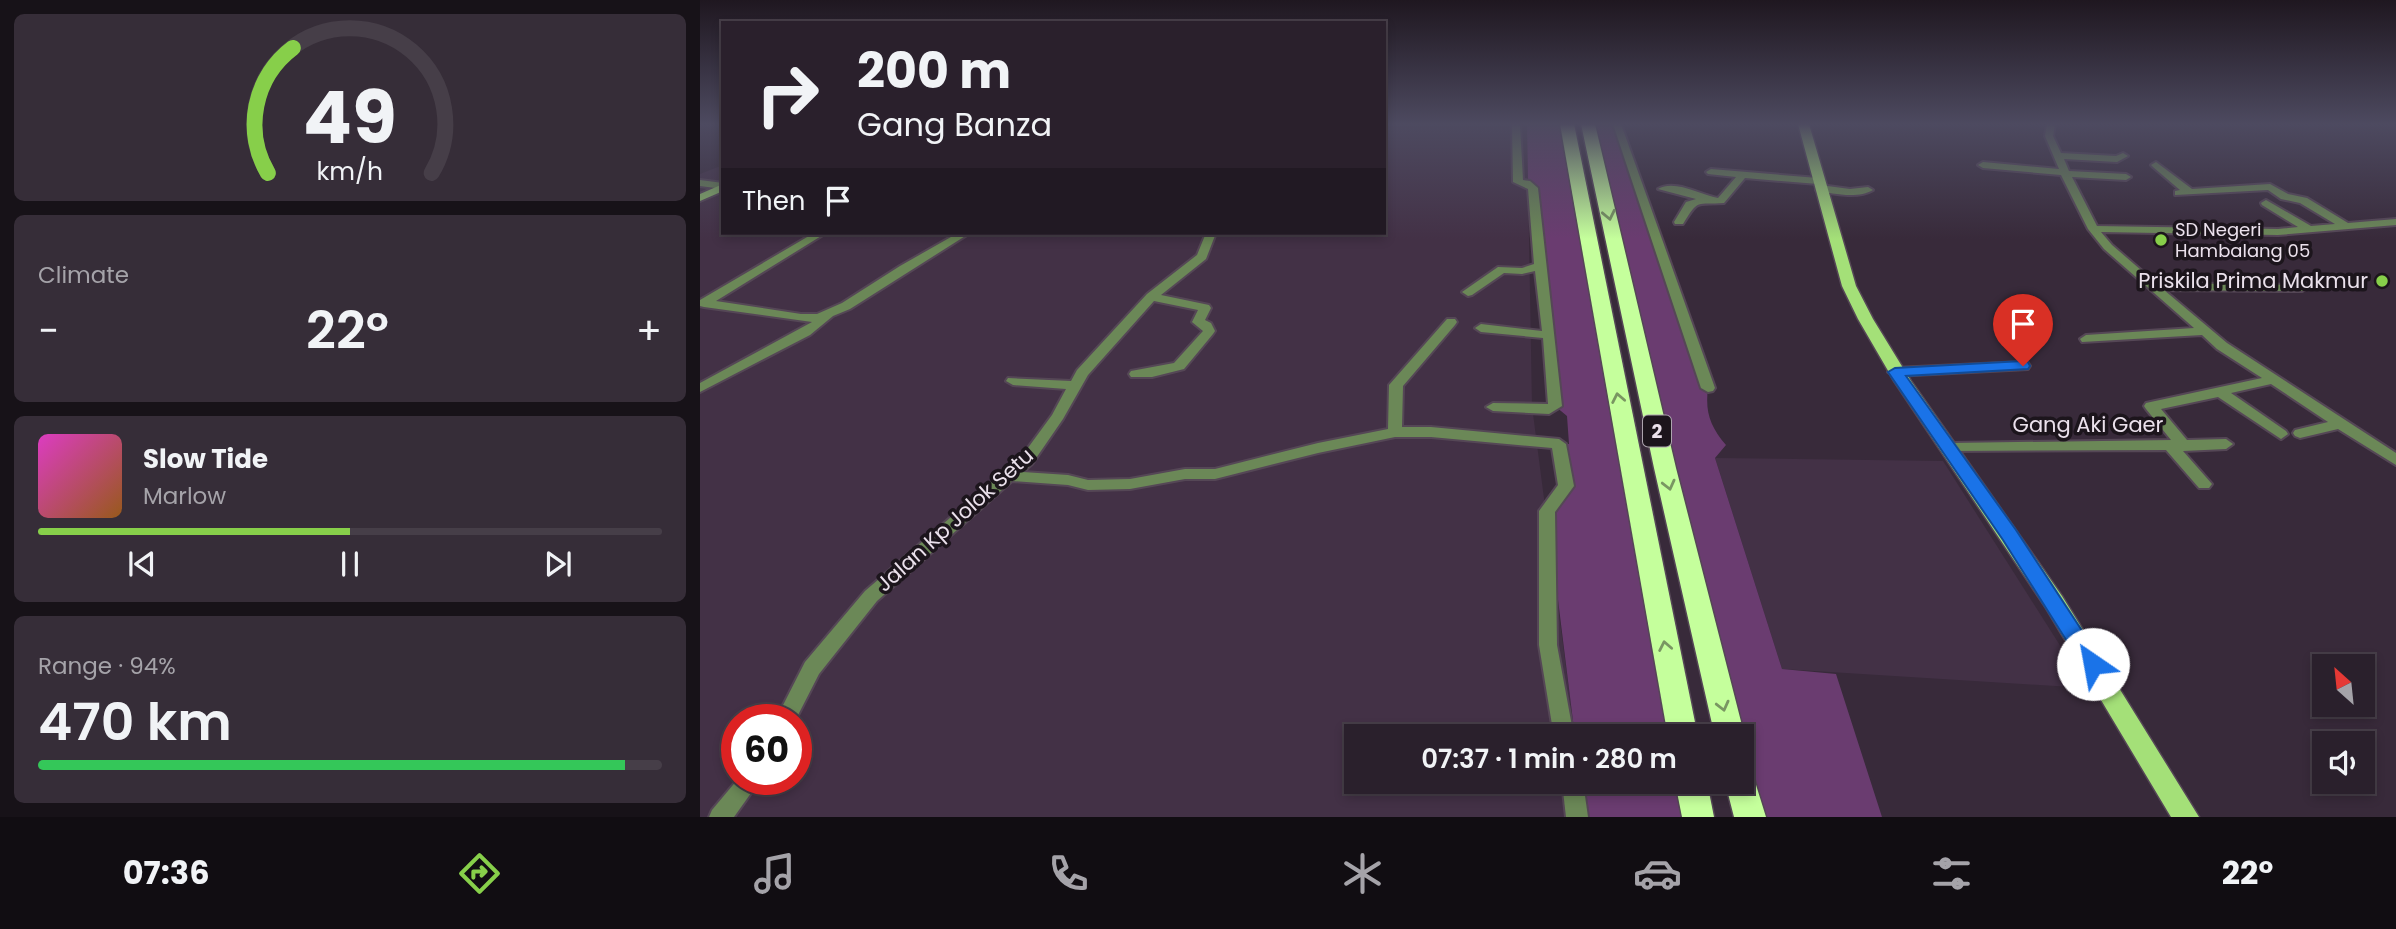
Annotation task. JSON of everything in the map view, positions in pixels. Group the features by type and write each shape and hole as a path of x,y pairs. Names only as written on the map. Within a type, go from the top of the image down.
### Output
{"highway":[{"name":"2","path":"1574,162 1681,724"},
{"name":"2","path":"1597,162 1665,468 1727,724"},
{"path":"1693,794 1698,817"},
{"path":"1744,794 1749,817"}],"main road":[{"path":"1813,162 1849,286 1895,372 1951,448 2119,705 2186,817"}],"street":[{"path":"1493,407 1549,410 1555,406 1533,188 1527,183 1518,182 1517,162"},
{"path":"1630,162 1708,388"},
{"path":"2062,162 2093,229 2119,258 2205,331 2270,380 2396,460"},
{"path":"1983,165 2126,177"},
{"path":"2156,165 2184,193 2270,187 2285,197 2304,201 2347,227"},
{"path":"1711,172 1819,184 1850,192 1868,190"},
{"path":"1679,222 1690,204 1704,199 1723,200 1743,174"},
{"path":"700,183 721,186"},
{"path":"700,198 721,187"},
{"path":"1663,189 1690,191 1704,199"},
{"path":"2266,203 2311,231"},
{"path":"2093,229 2311,231 2396,222"},
{"path":"818,235 704,303 801,318 819,318 830,314"},
{"path":"700,388 806,332 830,314 962,235"},
{"name":"Jalan Kp Jolok Setu","path":"794,704 812,668 871,596 1011,476 1040,443 1082,373 1151,297 1202,257 1210,235"},
{"path":"1468,292 1502,269 1522,271 1540,266"},
{"path":"2153,286 2302,287"},
{"path":"1136,374 1153,373 1162,368 1179,366 1209,331 1207,326 1198,322 1205,307 1151,297"},
{"path":"1395,432 1396,385 1451,322"},
{"path":"1481,328 1549,335"},
{"path":"2086,339 2205,331"},
{"path":"1895,372 2023,366"},
{"path":"2204,484 2151,406 2270,380"},
{"path":"1013,381 1075,385"},
{"path":"2220,392 2281,434"},
{"path":"2300,433 2340,424"},
{"path":"1011,476 1088,485 1130,484 1185,474 1215,474 1395,432 1559,444 1566,486 1547,511 1548,645 1562,724"},
{"name":"Gang Aki Gaer","path":"1951,448 2226,444"},
{"path":"1574,794 1577,817"},
{"path":"720,817 738,795"}],"shaded area":[{"path":"1386,162 1528,162 1532,406 1573,724 1344,724 1344,794 1583,794 1586,817 700,817 700,174 721,166 721,235 1386,235"},
{"path":"1528,162 1574,162 1681,724 1573,724 1547,511 1563,493 1559,444 1569,444 1567,416 1555,406"},
{"path":"1598,162 1630,162 1708,388 1710,418 1726,445 1715,458 1782,669 1836,674 1882,817 1750,817 1744,794 1754,794 1754,724 1738,724"},
{"path":"1715,458 1943,461 2087,688 1782,669"},
{"path":"1583,794 1693,794 1698,817 1586,817"}],"place":[{"name":"SD Negeri Hambalang 05","path":"2161,240"},
{"name":"Priskila Prima Makmur","path":"2382,281"}],"route":[{"path":"2023,366 1895,372 2010,535 2093,664"}]}
